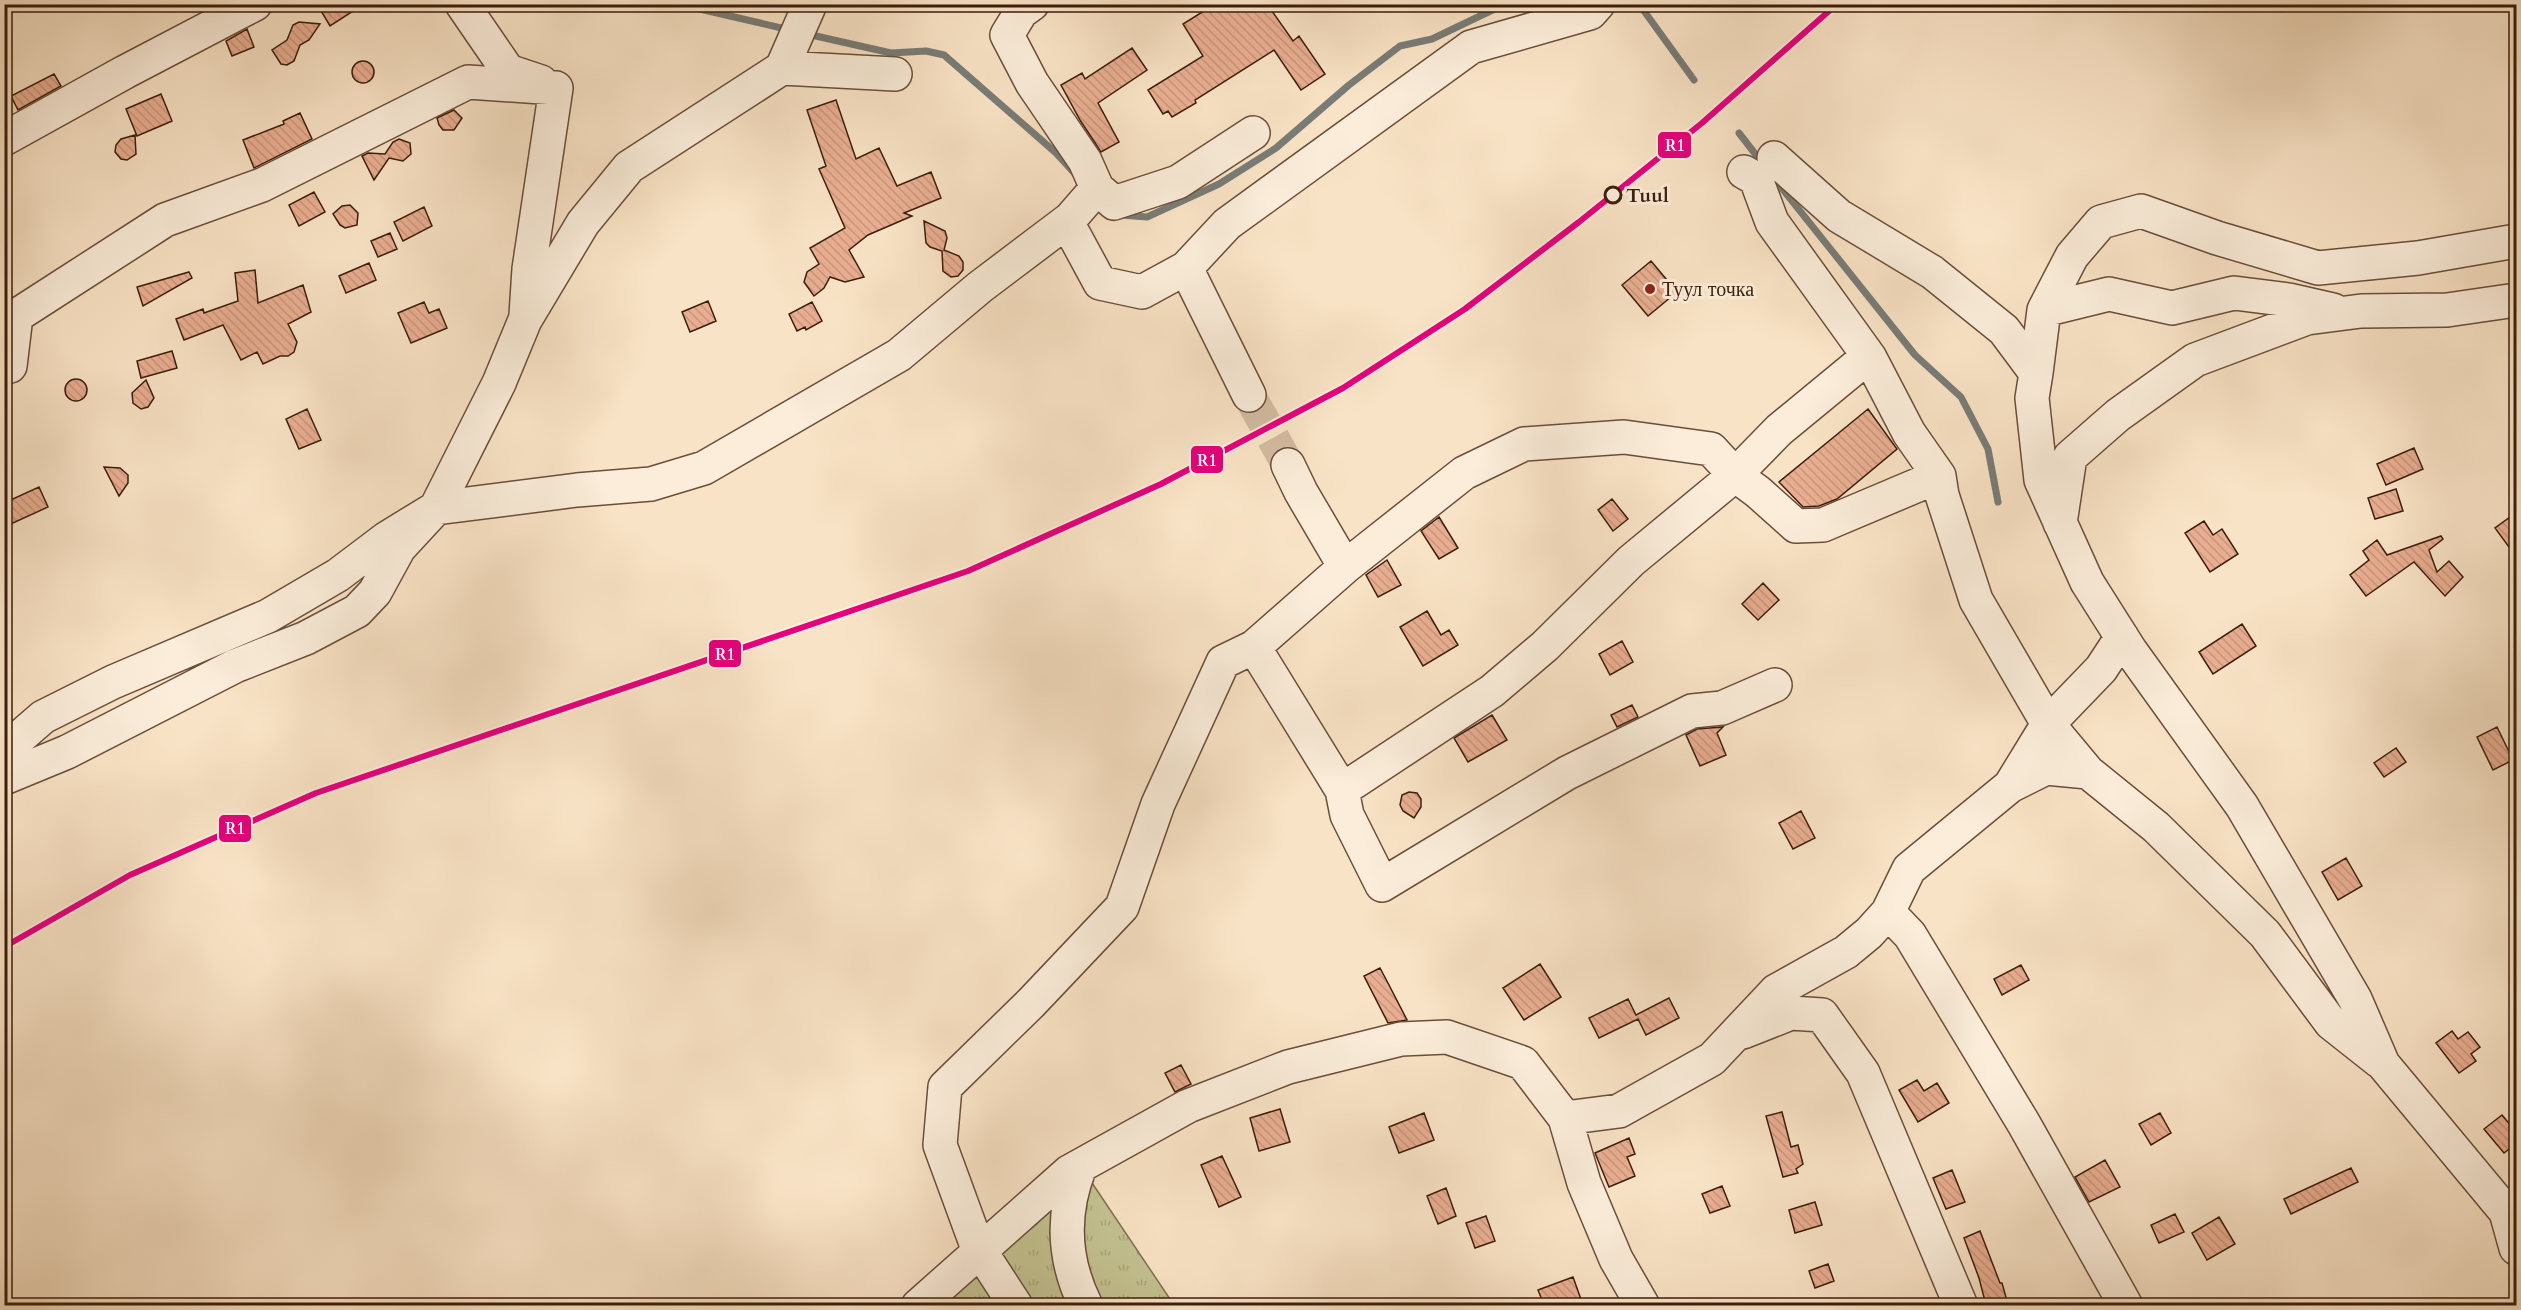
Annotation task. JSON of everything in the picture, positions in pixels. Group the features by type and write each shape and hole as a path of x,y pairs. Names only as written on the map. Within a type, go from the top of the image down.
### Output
{"street":[{"path":"4,139 255,4"},
{"path":"462,4 508,71 556,88"},
{"path":"1032,4 1021,12 1007,35 1032,83 1085,160 1086,200 1100,284 1142,292 1186,268 1227,224 1471,47 1590,13 1599,4"},
{"path":"4,778 67,752 235,666 306,638 357,611 375,592 399,548 436,508 499,383 525,320 583,223 629,167 797,34 895,74"},
{"path":"10,366 10,316 165,220 261,185 468,82 556,88"},
{"path":"525,320 529,269 556,88"},
{"path":"4,750 43,717 112,682 268,616 338,575 387,538 436,508 577,490 651,484 704,468 899,355 1086,200 1113,202 1178,182 1253,133"},
{"path":"1774,158 1839,216 1932,272 2004,330 2036,373"},
{"path":"1744,172 1756,179 1772,222 1870,358 1909,433 1939,476 1942,495 1976,600 2048,724 2088,772 2156,827 2257,926 2331,1023 2383,1064 2511,1207 2517,1248"},
{"path":"2383,1064 2355,999 2242,806 2122,637 2087,582 2060,523 2041,480 2032,398 2044,310 2072,256 2101,222 2141,211 2217,238 2318,268 2418,258 2517,241"},
{"path":"1186,268 1249,395"},
{"path":"2044,310 2109,294 2172,308 2234,294 2289,300 2345,313"},
{"path":"2060,523 2070,457 2118,415 2194,360 2307,318 2361,311 2447,310 2517,300"},
{"path":"1342,790 1492,691 1545,646 1631,561 1735,475 1779,430 1858,365 1870,358"},
{"path":"1016,1305 980,1251 940,1145 945,1088 1031,1003 1122,907 1158,804 1223,662 1254,647 1345,567 1464,473 1524,444 1624,437 1711,449 1735,475 1796,526 1823,525 1939,476"},
{"path":"1288,465 1301,492 1345,567"},
{"path":"235,666 268,616"},
{"path":"2010,786 2048,724 2101,669 2122,637"},
{"path":"1254,647 1342,790 1347,815 1382,885 1567,772 1692,711 1722,708 1775,685"},
{"path":"1565,1118 1619,1111 1712,1059 1776,991 1846,952 1869,933 1888,912 1909,869 2010,786 2046,768 2088,772"},
{"path":"1888,912 1910,935 2024,1124 2126,1305"},
{"path":"1733,1036 1791,1013 1822,1015 1863,1073 1961,1305"},
{"path":"918,1305 1069,1173 1188,1106 1288,1067 1401,1039 1447,1037 1523,1063 1565,1118 1584,1183 1616,1260 1643,1305"},
{"path":"1080,1167 1074,1180 1066,1219 1066,1241 1075,1284 1086,1305"}],"green space":[{"path":"1082,1168 1174,1305 896,1306"}],"building":[{"path":"317,4 364,4 330,26"},
{"path":"1215,4 1267,4 1293,41 1299,36 1325,74 1301,90 1274,50 1172,117 1168,111 1163,114 1148,90 1203,56 1183,24"},
{"path":"299,22 320,24 309,40 300,45 294,61 287,65 281,64 272,50 287,40 293,25"},
{"path":"247,29 254,47 232,56 226,41"},
{"path":"1132,48 1147,70 1098,103 1119,142 1101,152 1061,85 1082,73 1085,79"},
{"path":"363,61 371,64 374,72 371,80 363,83 355,80 352,72 355,64"},
{"path":"54,74 61,86 18,110 11,96"},
{"path":"161,94 172,121 137,136 126,109"},
{"path":"836,100 856,159 879,148 897,186 931,172 941,198 904,213 912,216 868,235 849,250 864,277 845,282 830,277 824,288 814,296 804,282 807,272 819,264 810,248 845,228 819,169 826,166 807,110"},
{"path":"454,110 462,118 454,130 443,130 437,118"},
{"path":"300,113 312,139 254,168 243,140 284,124 283,121"},
{"path":"135,135 136,154 127,160 121,159 115,152 116,145 121,139"},
{"path":"399,139 410,143 411,154 403,161 389,158 374,180 362,156 368,153 385,154 393,142"},
{"path":"314,192 325,212 299,226 289,205"},
{"path":"350,205 358,213 357,225 345,228 340,225 333,214 342,206"},
{"path":"424,207 432,226 403,241 394,222"},
{"path":"924,221 945,231 947,238 944,250 959,256 963,262 963,270 958,276 951,277 943,271 942,251 926,243"},
{"path":"390,233 397,249 378,257 371,241"},
{"name":"Туул точка","path":"1651,261 1677,292 1648,316 1622,285"},
{"path":"369,263 376,280 346,293 339,276"},
{"path":"255,270 258,303 303,285 311,312 288,324 297,342 294,352 263,364 257,352 241,360 223,325 184,340 176,319 203,309 204,313 238,301 235,273"},
{"path":"189,272 192,278 143,306 137,287"},
{"path":"708,301 716,321 690,332 682,312"},
{"path":"424,302 429,313 439,309 447,328 411,343 398,313"},
{"path":"812,302 822,321 806,330 805,327 797,331 789,314"},
{"path":"172,351 177,368 141,378 137,361"},
{"path":"76,379 84,382 87,390 84,398 76,401 68,398 65,390 68,382"},
{"path":"146,380 154,398 148,407 141,409 133,403 132,393"},
{"path":"307,409 321,440 299,449 286,419"},
{"path":"1868,409 1897,449 1837,499 1819,506 1803,507 1779,482"},
{"path":"2414,448 2423,469 2386,485 2377,464"},
{"path":"104,467 120,468 128,475 128,483 119,496"},
{"path":"39,487 48,507 4,527 4,503"},
{"path":"2396,489 2403,511 2375,519 2368,498"},
{"path":"1612,499 1628,519 1613,531 1598,510"},
{"path":"2517,512 2517,558 2495,528"},
{"path":"1439,517 1458,548 1439,559 1421,531"},
{"path":"2204,521 2213,535 2222,529 2238,554 2210,572 2185,533"},
{"path":"2441,536 2443,539 2429,550 2437,572 2449,561 2463,577 2445,596 2414,562 2366,596 2350,575 2369,560 2363,551 2377,540 2387,555"},
{"path":"1387,560 1401,585 1378,597 1366,575"},
{"path":"1763,583 1779,600 1758,620 1742,604"},
{"path":"1427,611 1441,635 1449,630 1458,645 1423,666 1400,627"},
{"path":"2242,624 2256,646 2213,674 2199,652"},
{"path":"1622,641 1633,662 1610,675 1599,654"},
{"path":"1632,705 1638,717 1617,727 1611,715"},
{"path":"1492,715 1507,740 1468,762 1454,738"},
{"path":"1723,727 1717,733 1726,755 1700,766 1686,735 1697,729"},
{"path":"2497,727 2513,760 2493,770 2477,737"},
{"path":"2396,748 2406,762 2384,777 2374,763"},
{"path":"1409,792 1417,793 1421,799 1421,807 1414,818 1403,811 1400,805 1402,795"},
{"path":"1801,811 1815,838 1793,849 1779,823"},
{"path":"2346,858 2362,886 2338,900 2322,872"},
{"path":"1540,964 1561,997 1524,1020 1503,988"},
{"path":"2021,965 2029,980 2002,995 1994,979"},
{"path":"1380,968 1407,1020 1388,1023 1364,976"},
{"path":"1669,998 1679,1018 1646,1035 1638,1019 1599,1038 1589,1018 1628,999 1636,1015"},
{"path":"2452,1031 2458,1039 2468,1032 2480,1047 2471,1054 2476,1061 2459,1073 2436,1043"},
{"path":"1181,1065 1191,1084 1175,1092 1165,1073"},
{"path":"1917,1080 1924,1091 1937,1083 1949,1103 1918,1122 1899,1090"},
{"path":"1280,1109 1290,1142 1259,1151 1250,1118"},
{"path":"1782,1112 1791,1147 1798,1145 1803,1164 1796,1169 1798,1173 1783,1177 1766,1116"},
{"path":"1424,1113 1434,1140 1399,1153 1389,1127"},
{"path":"2160,1113 2171,1133 2151,1145 2139,1124"},
{"path":"2502,1115 2517,1133 2517,1143 2504,1153 2484,1129"},
{"path":"1629,1138 1635,1154 1627,1157 1635,1176 1609,1187 1595,1153"},
{"path":"1222,1156 1241,1197 1219,1207 1201,1165"},
{"path":"2105,1160 2120,1187 2089,1202 2075,1177"},
{"path":"2351,1168 2358,1182 2291,1214 2284,1199"},
{"path":"1952,1170 1965,1202 1946,1209 1933,1178"},
{"path":"1722,1186 1730,1206 1710,1213 1702,1194"},
{"path":"1446,1188 1456,1216 1438,1224 1427,1196"},
{"path":"1815,1202 1822,1225 1795,1233 1789,1210"},
{"path":"2175,1214 2184,1232 2159,1243 2151,1225"},
{"path":"1486,1216 1495,1241 1475,1248 1466,1223"},
{"path":"2219,1217 2235,1244 2207,1260 2192,1233"},
{"path":"1980,1231 2000,1283 2002,1283 2007,1301 1986,1305 1964,1238"},
{"path":"1828,1264 1834,1281 1815,1288 1809,1271"},
{"path":"1573,1277 1583,1305 1544,1305 1538,1290"}],"waterway":[{"path":"678,4 790,30"},
{"path":"1121,215 1147,217 1219,184 1276,148 1349,85 1400,46 1432,39 1505,4"},
{"path":"1639,4 1694,80"},
{"path":"807,34 891,53 926,51 944,55 1055,152 1076,175"},
{"path":"1739,133 1763,164"},
{"path":"1773,177 1915,355 1961,397 1988,449 1998,502"}],"tunnel":[{"path":"1249,395 1288,465"}],"transit line":[{"name":"R1","path":"4,947 130,875 316,793 968,571 1161,484 1343,388 1465,309 1579,222 1702,123 1837,4"}],"place":[{"name":"Tuul","path":"1613,195"},
{"name":"Туул точка","path":"1650,289"}]}
